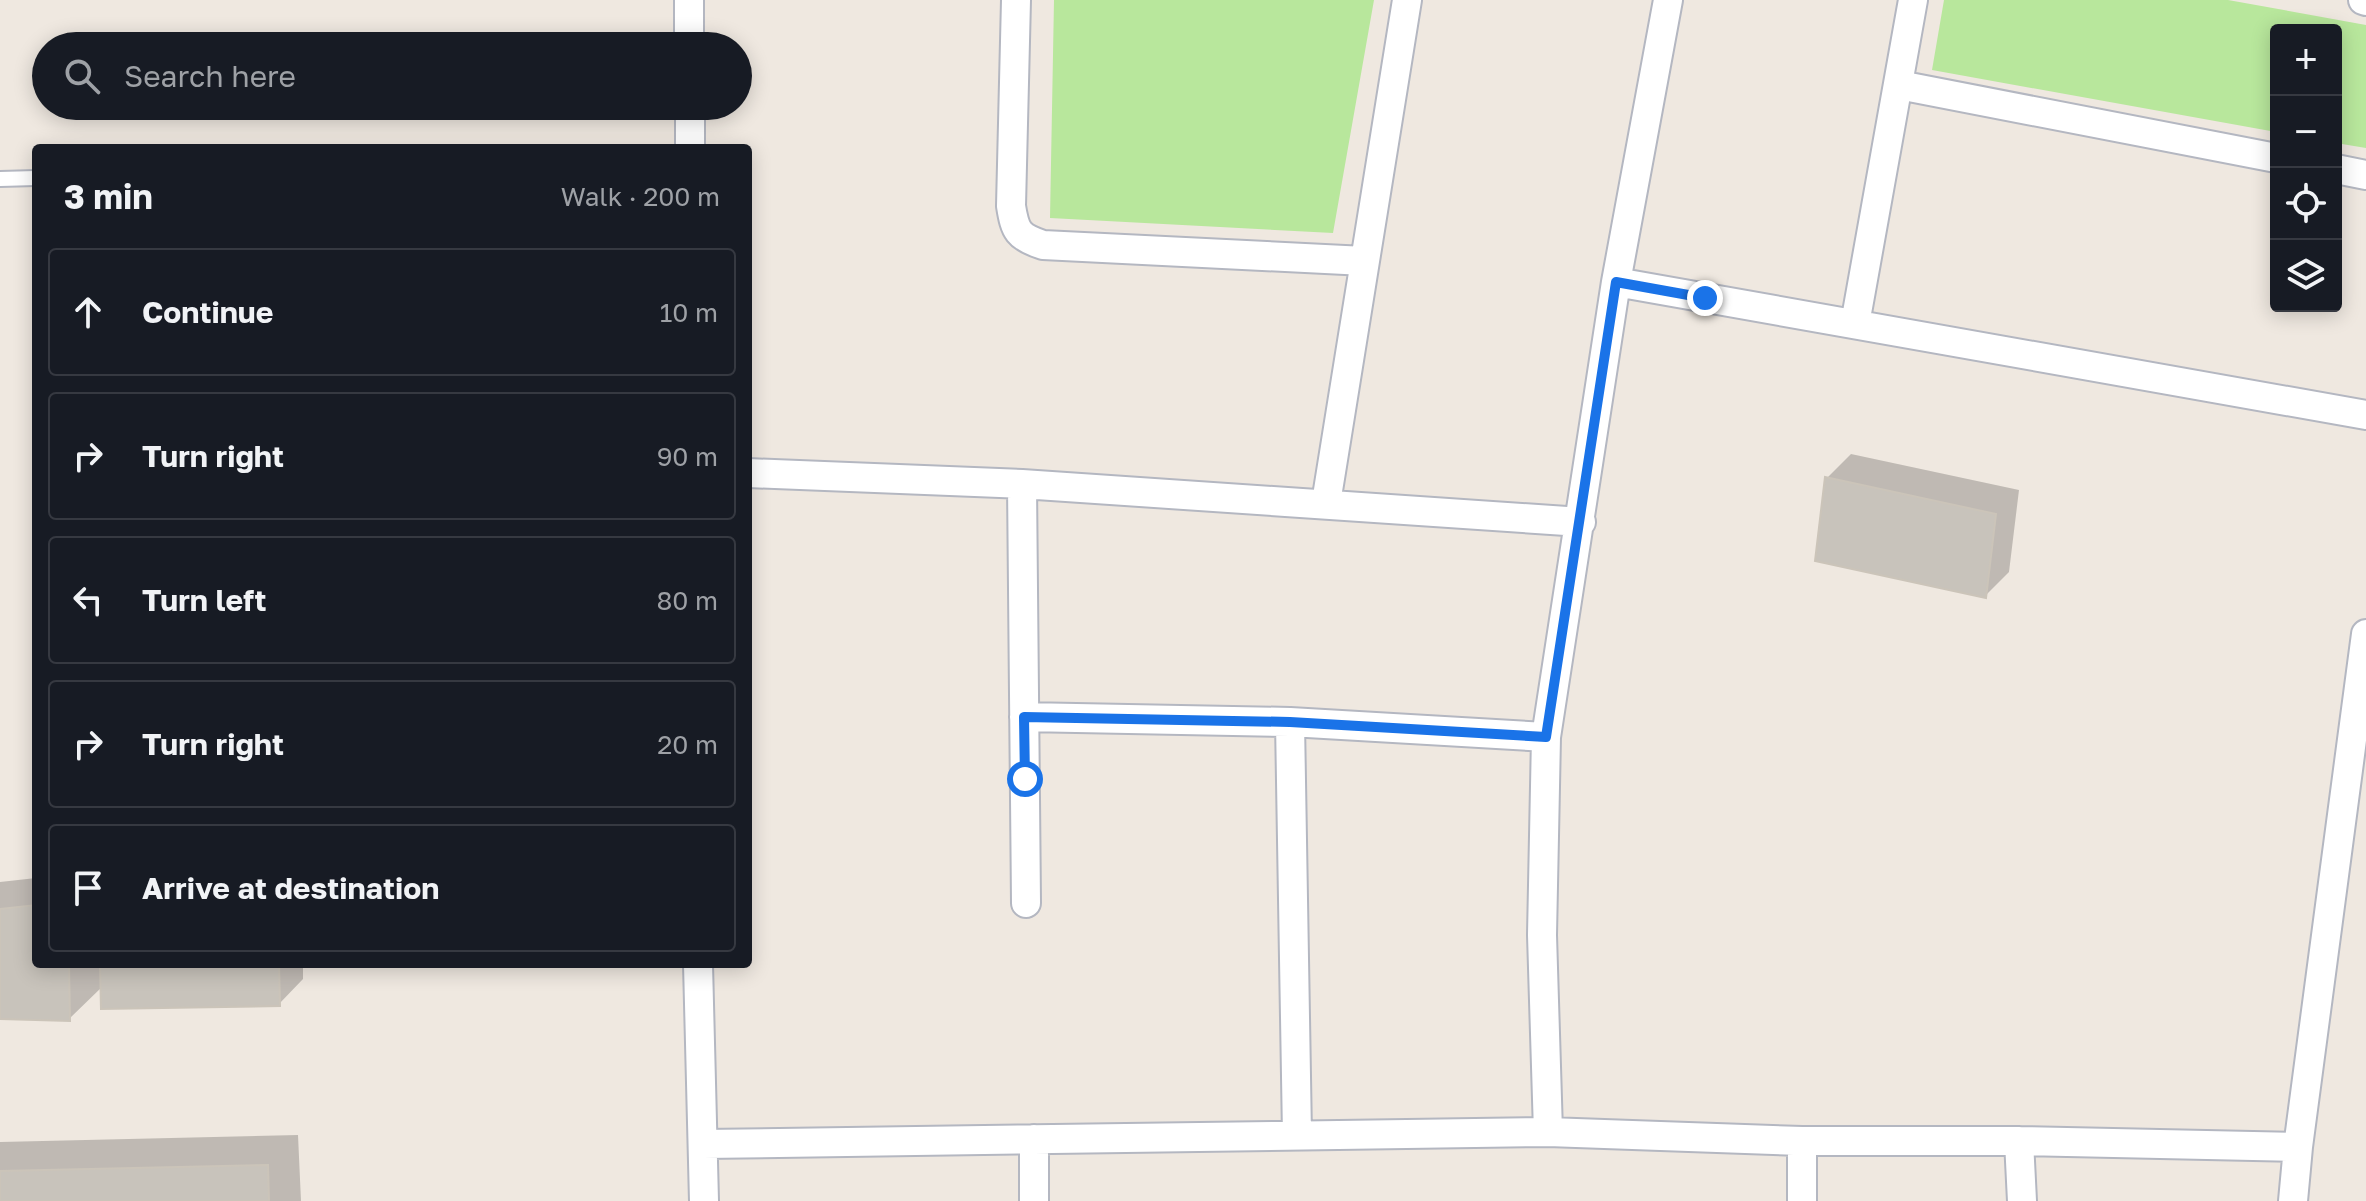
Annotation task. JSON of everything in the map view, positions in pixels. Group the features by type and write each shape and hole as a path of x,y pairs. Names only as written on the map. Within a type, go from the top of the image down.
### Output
{"street":[{"path":"689,0 689,32"},
{"path":"1016,0 1011,206 1014,227 1027,240 1043,245 1365,261"},
{"path":"1326,503 1407,0"},
{"path":"1548,1132 1542,935 1546,737 1616,282 1668,0"},
{"path":"1855,324 1913,0"},
{"path":"1899,85 2270,157"},
{"path":"690,120 690,144"},
{"path":"2342,170 2366,175"},
{"path":"1616,282 2366,415"},
{"path":"752,473 1022,484 1581,522"},
{"path":"1022,484 1026,903"},
{"path":"2293,1201 2366,634"},
{"path":"1024,717 1290,722 1546,737"},
{"path":"1290,722 1297,1135"},
{"path":"698,968 704,1201"},
{"path":"703,1144 1548,1132 1802,1141 2019,1141 2298,1147"},
{"path":"1034,1139 1034,1201"},
{"path":"1802,1141 1802,1201"},
{"path":"2019,1141 2022,1201"}],"lane":[{"path":"0,179 32,178"}],"green space":[{"path":"1054,0 1374,0 1333,233 1050,218"},
{"path":"1944,0 2228,0 2366,25 2366,148 2342,144 2342,24 2270,24 2270,131 1932,70"}],"building":[{"path":"1825,477 1996,514 1986,598 1815,561"},
{"path":"32,905 32,968 69,968 70,1021 0,1019 0,909"},
{"path":"100,968 279,968 280,1006 101,1009"},
{"path":"268,1165 269,1201 0,1201 0,1171"}],"route":[{"path":"1025,779 1024,717 1290,722 1546,737 1616,282 1705,298"}]}
